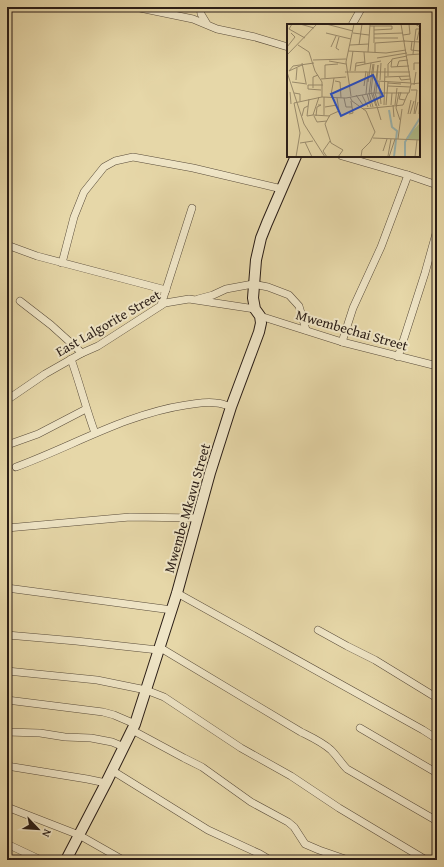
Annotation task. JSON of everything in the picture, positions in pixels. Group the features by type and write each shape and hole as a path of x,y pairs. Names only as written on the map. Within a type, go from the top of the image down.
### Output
{"street":[{"path":"135,7 182,17 207,24 217,29 255,37 287,47"},
{"path":"200,7 201,14 207,24"},
{"path":"353,24 362,7"},
{"name":"Mwembe Mkavu Street","path":"67,860 134,727 172,610 231,407 259,332 261,323 253,298 256,260 261,238 296,157"},
{"path":"345,157 437,185"},
{"path":"62,263 74,217 84,192 104,167 115,161 133,158 193,168 282,189"},
{"path":"342,342 353,308 381,247 408,175"},
{"path":"161,305 192,208"},
{"path":"398,357 437,230"},
{"path":"7,245 37,256 166,290"},
{"path":"195,300 213,295 226,289 253,284 268,287 289,295 299,306 306,330"},
{"name":"East Lalgorite Street","path":"7,400 30,383 70,359 98,346 138,322 161,305 175,301 195,300 258,312"},
{"path":"20,301 82,354"},
{"name":"Mwembechai Street","path":"258,312 342,342 437,366"},
{"path":"70,359 82,390 86,409 96,433"},
{"path":"16,467 96,433 146,414 167,408 202,403 216,403 231,407"},
{"path":"10,444 38,434 86,409"},
{"path":"7,528 130,518 198,518"},
{"path":"7,588 172,610"},
{"path":"177,593 437,739"},
{"path":"318,630 375,660 437,698"},
{"path":"7,635 159,648 183,660 294,728 318,740 330,748 347,769 437,821"},
{"path":"7,671 97,680 146,690 164,697 224,737 266,763 292,776 339,808 426,860"},
{"path":"7,700 114,714 178,755 202,767 251,802 288,822 294,827 305,844 348,860"},
{"path":"360,728 437,772"},
{"path":"7,732 40,733 65,737 87,737 106,740 124,747"},
{"path":"7,766 106,783"},
{"path":"113,771 208,830 270,860"},
{"path":"7,807 79,835 123,860"},
{"path":"7,844 41,860"}]}
